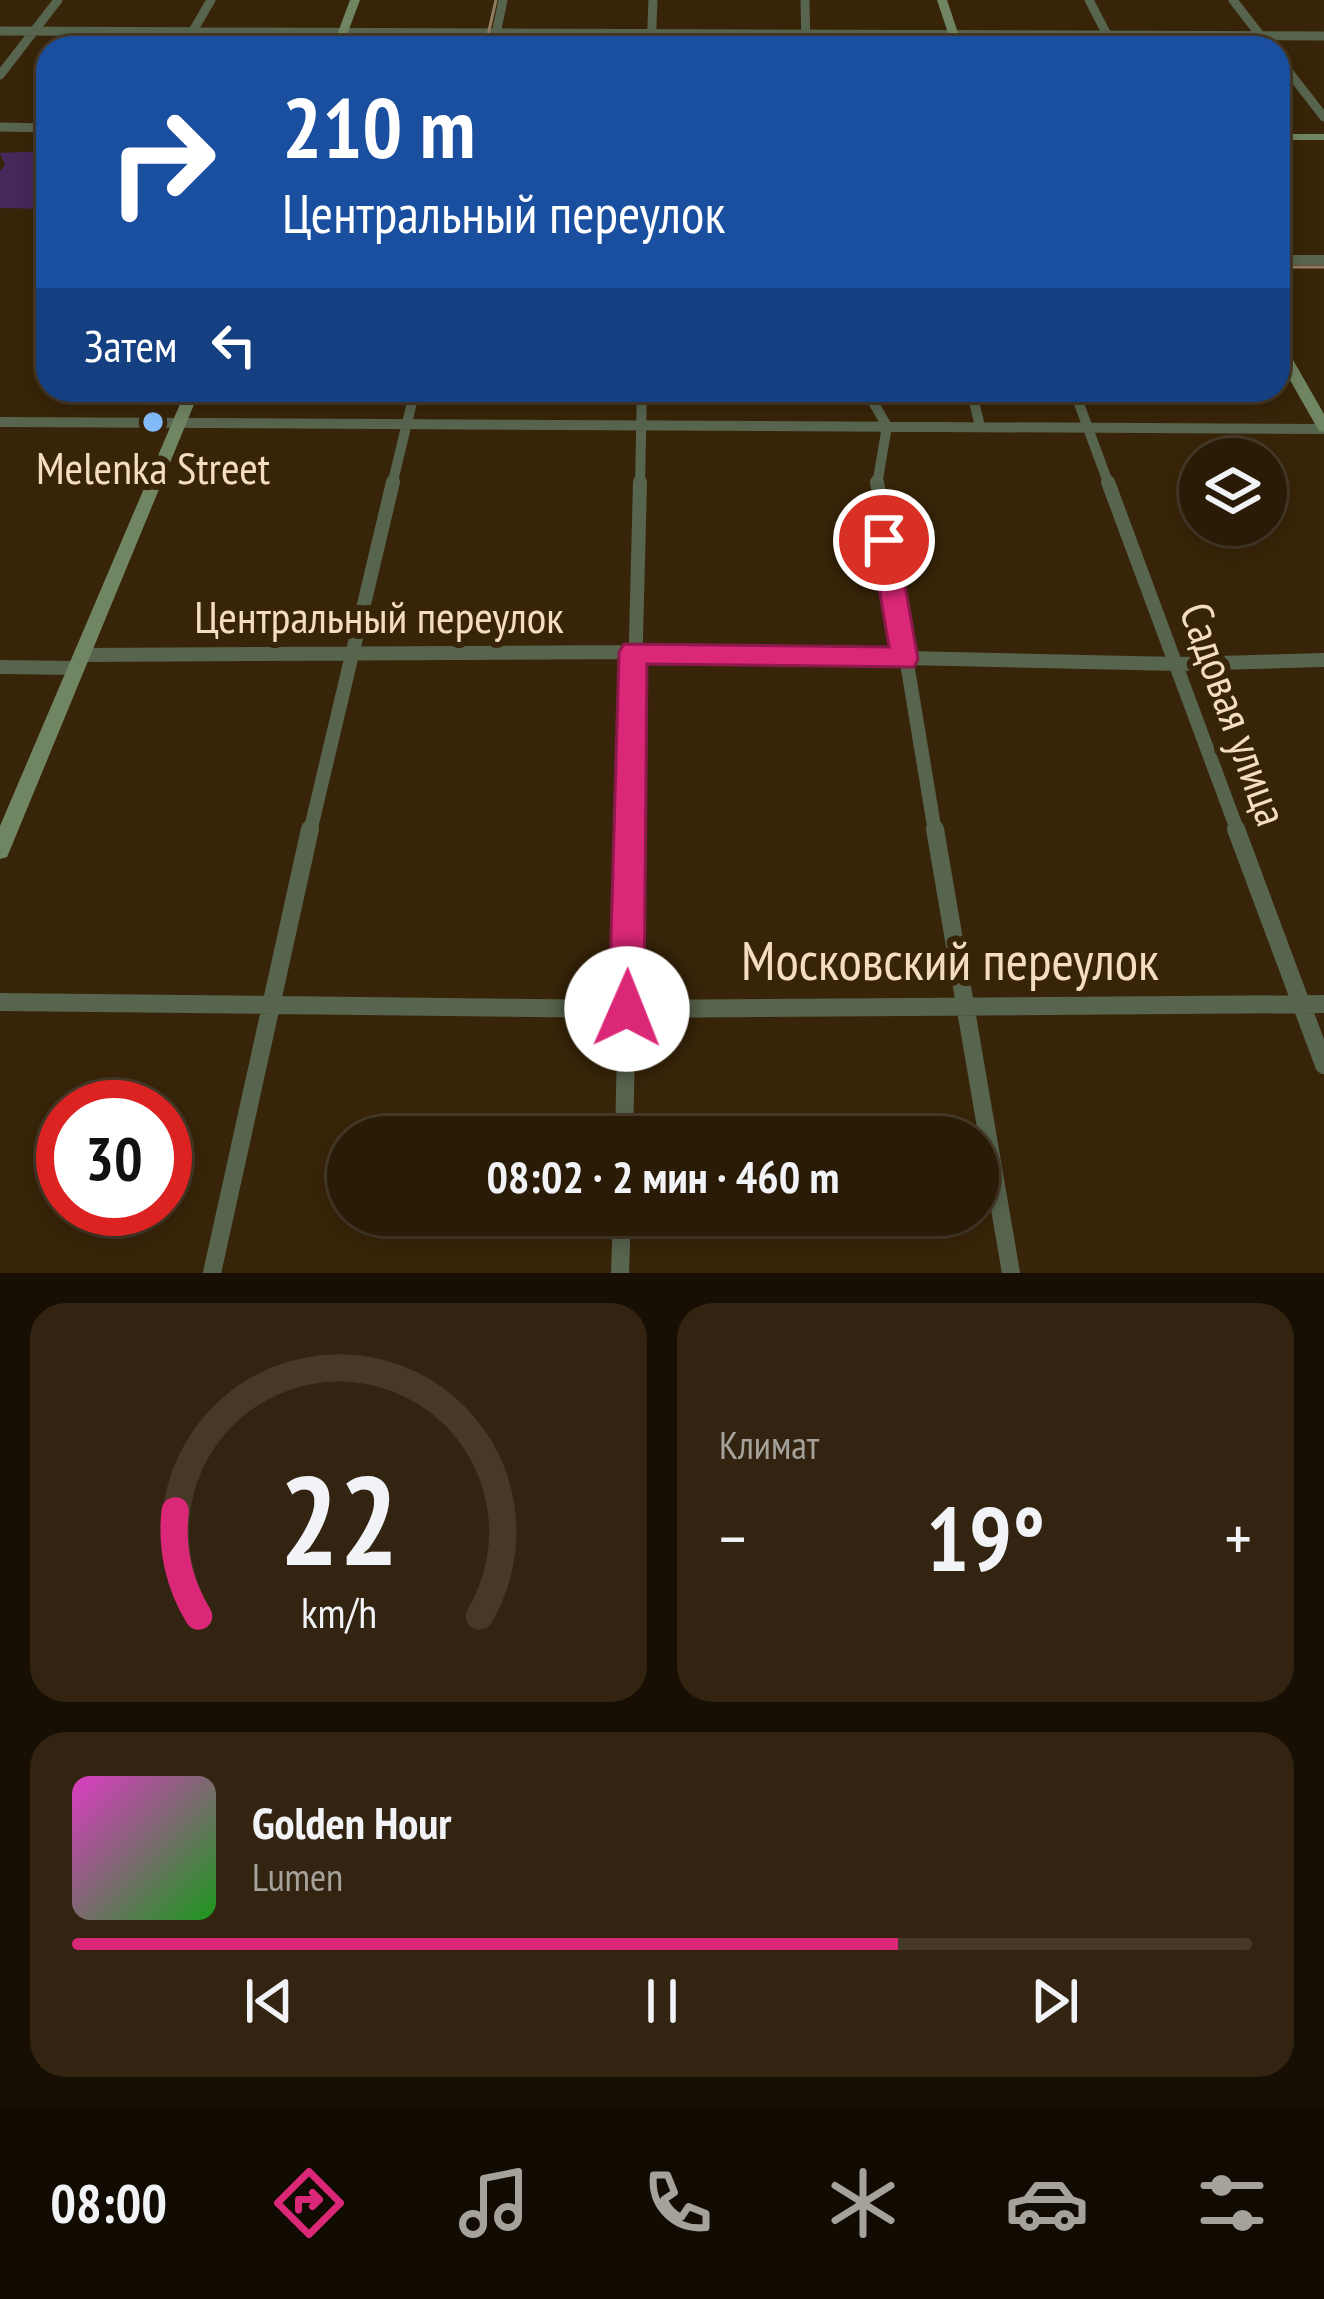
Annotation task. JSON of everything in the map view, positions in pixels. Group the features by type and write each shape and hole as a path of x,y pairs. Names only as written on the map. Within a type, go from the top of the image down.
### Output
{"street":[{"path":"0,75 58,0"},
{"path":"190,36 211,0"},
{"path":"342,36 355,0"},
{"path":"495,36 503,0"},
{"path":"652,0 652,36"},
{"path":"804,34 805,0"},
{"path":"942,0 954,34"},
{"path":"1089,0 1108,35"},
{"path":"1233,0 1260,35"},
{"path":"0,31 1324,36"},
{"path":"1290,73 1324,117"},
{"path":"0,127 36,128"},
{"path":"1290,137 1324,137"},
{"path":"1290,260 1324,260"},
{"path":"0,422 1324,428 1290,367"},
{"path":"0,850 188,402"},
{"path":"212,1273 268,1006 412,402"},
{"path":"624,1116 641,402"},
{"path":"873,402 887,426 877,472 878,500 1011,1273"},
{"path":"974,402 980,426"},
{"name":"Садовая улица","path":"1078,402 1179,664 1324,1064"},
{"name":"Центральный переулок","path":"0,667 352,652 633,652 1179,664 1324,660"},
{"name":"Московский переулок","path":"0,1003 627,1009 1324,1004"},
{"path":"620,1273 621,1236"}],"shaded area":[{"path":"36,152 36,209 0,208 0,171 5,165 0,153"}],"tram line":[{"path":"488,36 496,0"},
{"path":"1290,267 1324,267"}],"place":[{"name":"Melenka Street","path":"153,422"}],"route":[{"path":"627,1009 633,652 904,659 884,540"}]}
